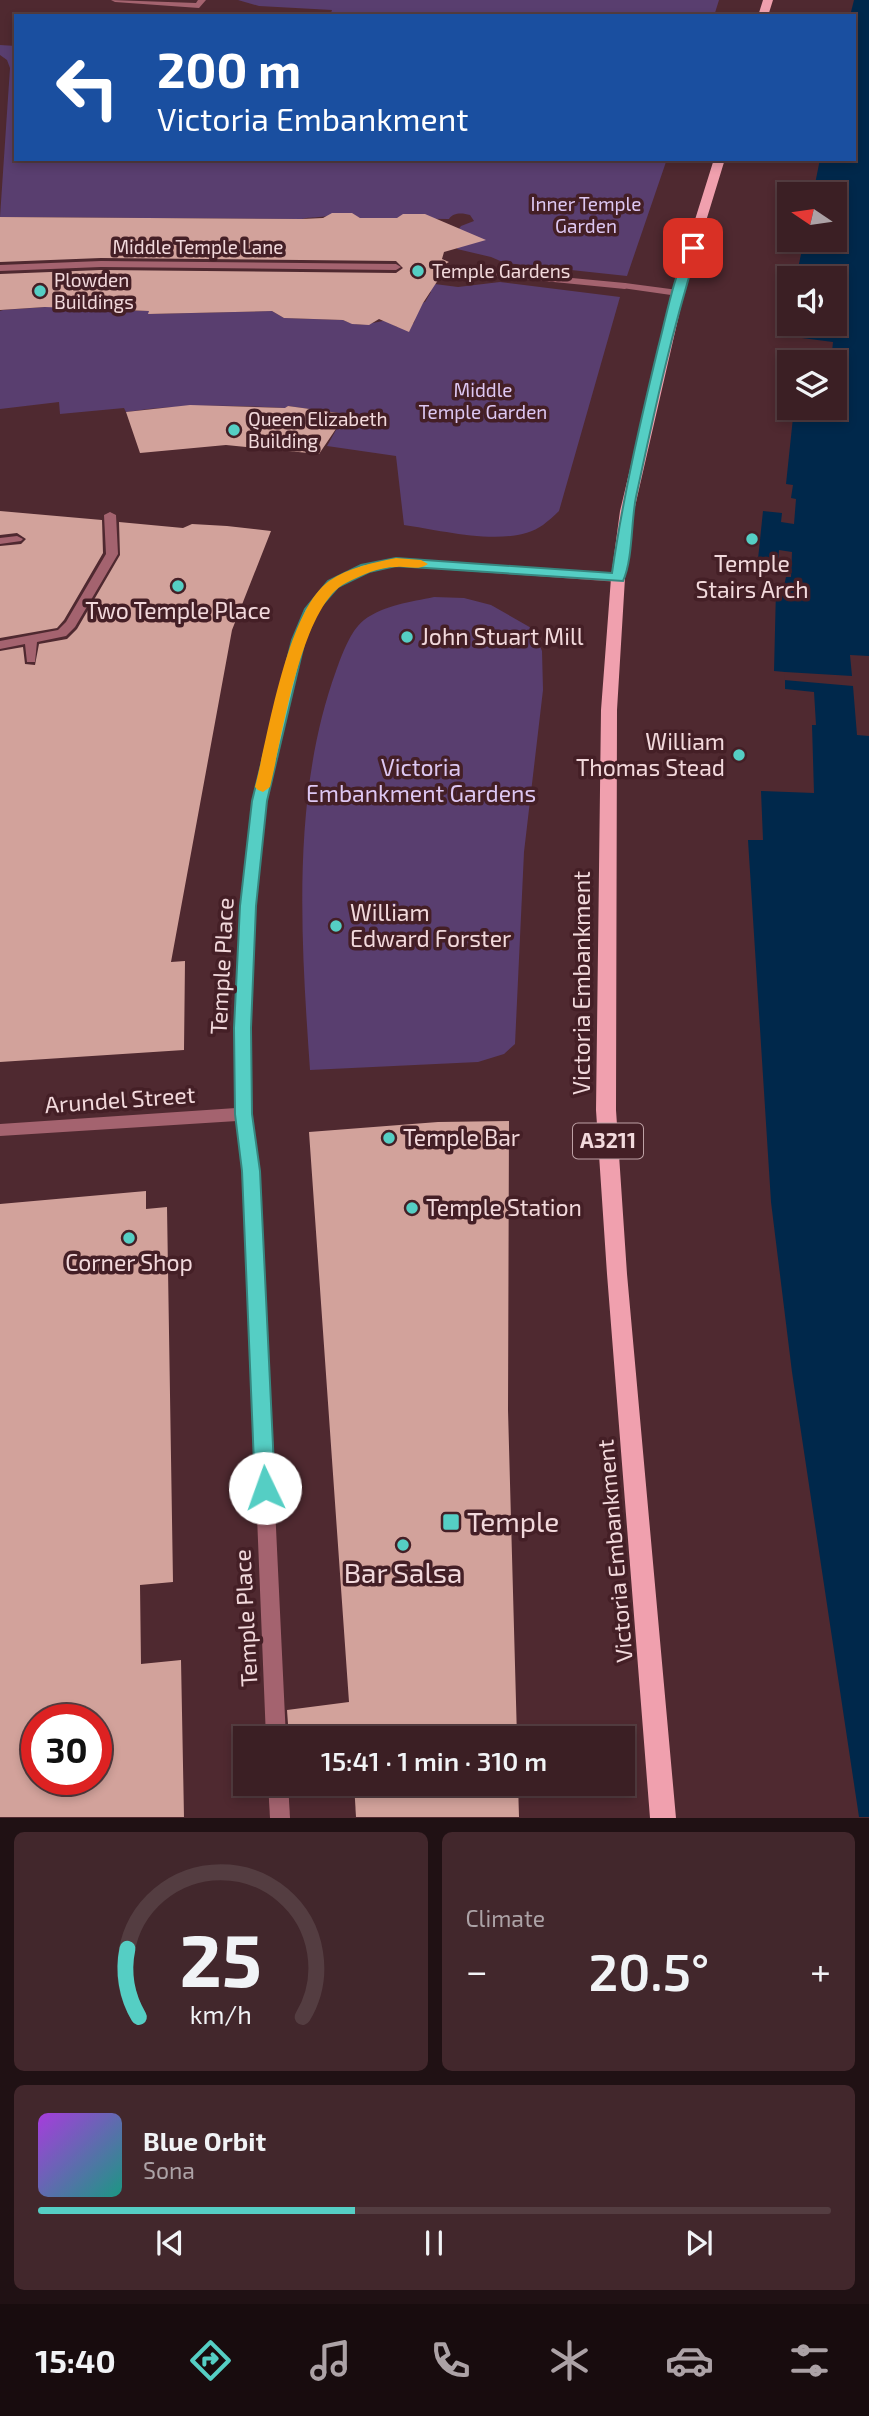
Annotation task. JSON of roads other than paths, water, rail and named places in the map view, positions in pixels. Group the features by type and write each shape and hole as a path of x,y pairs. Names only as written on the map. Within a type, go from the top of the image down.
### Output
{"main road":[{"name":"Victoria Embankment","path":"663,1818 606,1110 609,710 618,578 627,511 678,293 719,161"}],"street":[{"path":"115,0 199,6 202,0"},
{"name":"Middle Temple Lane","path":"0,268 101,264 396,267"},
{"path":"443,269 678,293"},
{"path":"0,645 62,633 71,624 112,554 110,515"},
{"path":"0,541 17,538"},
{"name":"Temple Place","path":"275,1726 251,1171 244,1114 243,1028 248,906 260,801 299,640 312,609 333,584 365,568 396,562 618,578"},
{"path":"31,641 31,659"},
{"name":"Arundel Street","path":"0,1130 244,1114"},
{"path":"279,1796 280,1818"}],"water":[{"path":"854,0 869,0 869,1817 859,1817 792,1372 771,1202 748,840 763,840 761,791 814,793 814,692 785,689 785,672 774,671 776,589 783,590 786,577 791,577 792,552 779,550 778,561 758,559 763,511 782,513 781,522 794,524 796,499 791,498 793,485 786,484 793,420 847,420 847,350 832,350 833,342 794,337 847,336 847,266 799,266 801,252 847,252 847,182 815,182 820,161 856,161 856,14 850,14"}],"place":[{"name":"Temple Gardens","path":"418,271"},
{"name":"Plowden Buildings","path":"40,291"},
{"name":"Queen Elizabeth Building","path":"234,430"},
{"name":"Temple Stairs Arch","path":"752,539"},
{"name":"Two Temple Place","path":"178,586"},
{"name":"John Stuart Mill","path":"407,637"},
{"name":"William Thomas Stead","path":"739,755"},
{"name":"William Edward Forster","path":"336,926"},
{"name":"Temple Bar","path":"389,1138"},
{"name":"Temple Station","path":"412,1208"},
{"name":"Corner Shop","path":"129,1238"},
{"name":"Temple","path":"451,1522"},
{"name":"Bar Salsa","path":"403,1545"}],"park label":[{"name":"Inner Temple Garden","path":"586,215"},
{"name":"Middle Temple Garden","path":"483,401"},
{"name":"Victoria Embankment Gardens","path":"421,781"}]}
